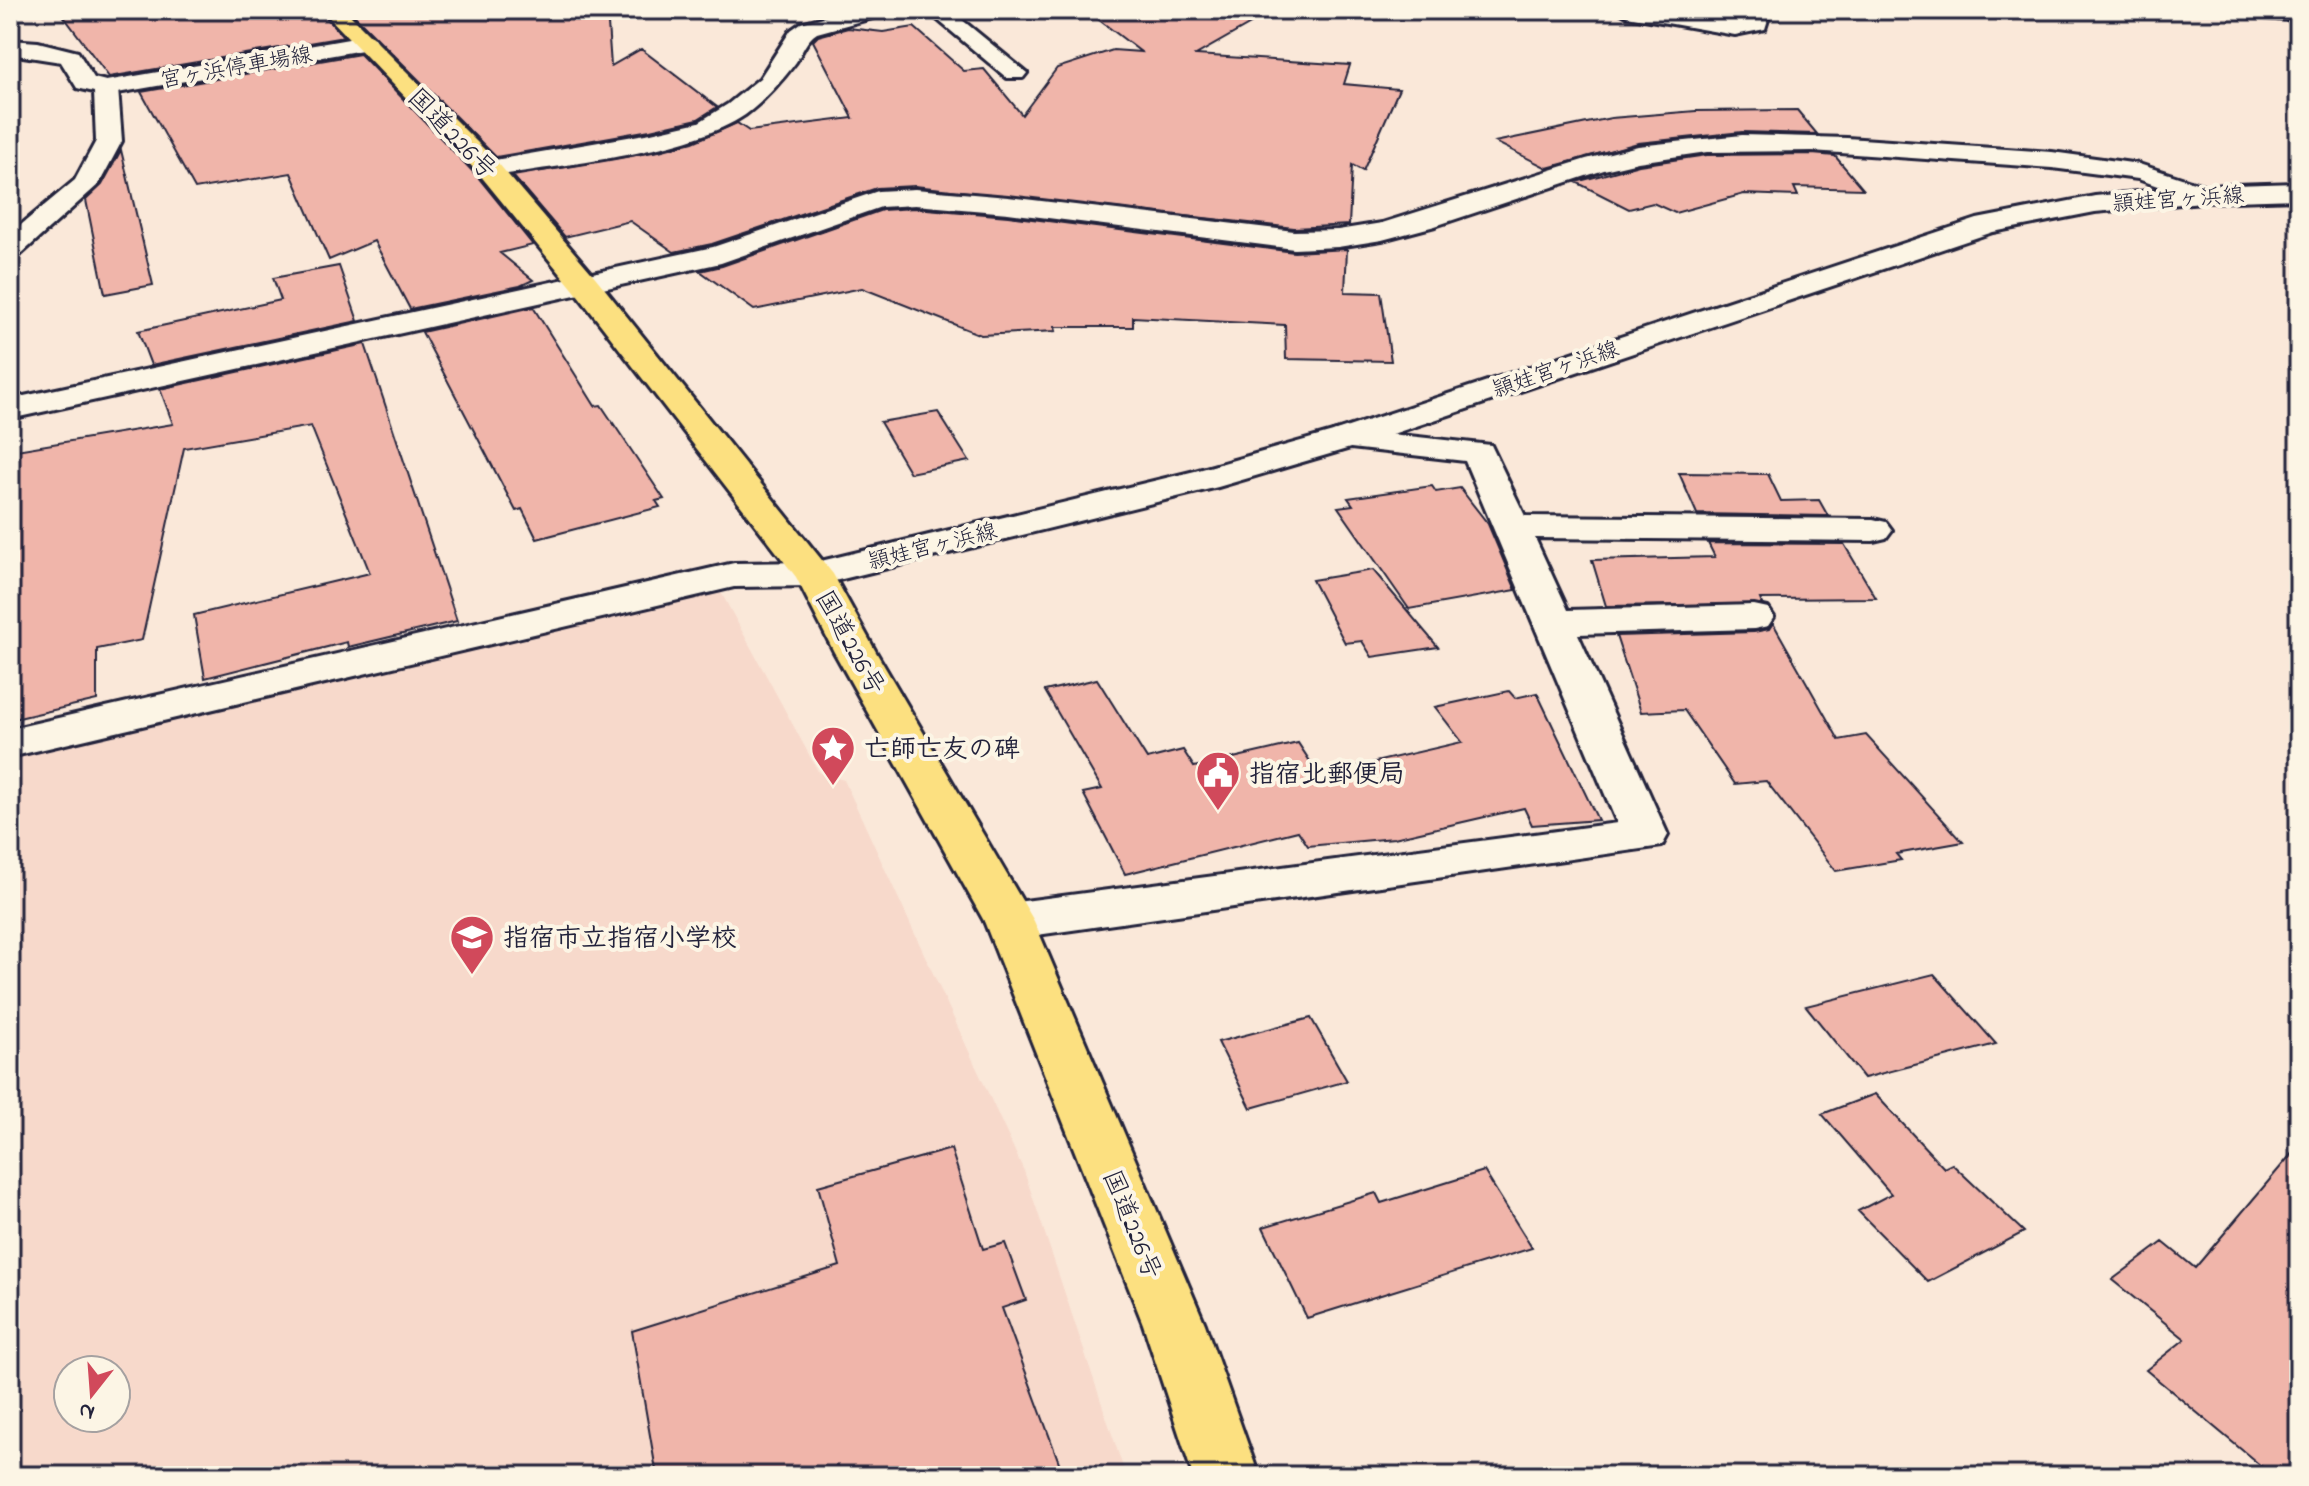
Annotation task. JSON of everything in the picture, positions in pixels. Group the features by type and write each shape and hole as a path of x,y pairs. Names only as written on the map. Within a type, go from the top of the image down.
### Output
{"highway":[{"name":"国道226号","path":"333,10 489,169 585,284 814,574 855,652 1009,921 1174,1324 1226,1476"}],"street":[{"path":"489,169 651,141 708,127 737,109 768,83 789,55 799,35 809,28 875,10"},
{"path":"937,10 1015,73"},
{"path":"1627,10 1735,28 1757,24 1760,10"},
{"path":"2240,10 2299,15"},
{"name":"宮ヶ浜停車場線","path":"106,88 366,43"},
{"path":"10,47 38,49 70,57 85,83 106,88 109,141 86,184 10,249"},
{"path":"10,409 152,381 721,254 852,207 890,199 915,197 1008,205 1294,240 1330,241 1364,237 1638,154 1691,146 1826,144 2044,158 2145,173 2202,194"},
{"name":"頴娃宮ヶ浜線","path":"10,743 734,575 814,574 1205,479 1345,439 1987,225 2095,204 2202,194 2299,191"},
{"path":"1009,921 1645,835 1479,452 1345,439"},
{"path":"1511,527 1873,530"},
{"path":"1553,623 1754,617"}],"shaded area":[{"name":"指宿市立指宿小学校","path":"717,585 819,773 844,780 1024,1171 1126,1476 10,1476 10,755"}],"building":[{"path":"59,10 319,10 344,37 109,77"},
{"path":"349,10 607,10 611,66 641,49 717,107 698,119 650,130 496,157"},
{"path":"1086,10 1275,10 1196,55 1350,65 1344,84 1399,89 1363,171 1352,165 1349,225 1294,228 915,186 877,188 712,244 674,252 630,221 565,237 513,176 659,151 693,142 737,123 749,131 853,118 813,41 818,36 848,28 883,32 914,27 964,71 984,69 1022,115 1057,68 1113,50 1141,52"},
{"path":"360,54 478,177 533,245 500,253 533,280 520,286 410,309 374,241 329,260 291,173 195,189 141,92"},
{"path":"1797,110 1817,134 1742,132 1638,143 1547,168 1495,142 1611,118 1696,111"},
{"path":"121,150 153,285 105,294 86,200 102,185"},
{"path":"1707,155 1835,156 1863,189 1794,187 1798,196 1744,194 1675,213 1653,203 1629,209 1576,182 1639,165"},
{"path":"915,208 1008,216 1294,252 1347,249 1345,292 1381,293 1391,361 1286,359 1285,325 1133,317 1133,327 1055,327 1056,331 981,335 862,288 754,310 700,271 882,210"},
{"path":"339,266 358,321 151,365 138,331 281,300 273,278"},
{"path":"533,307 595,406 601,405 664,499 656,501 660,507 537,539 522,509 516,511 422,332"},
{"path":"365,344 457,621 348,647 347,642 205,678 194,615 370,573 311,426 184,448 142,640 97,649 97,700 10,720 10,451 173,424 160,389"},
{"path":"938,412 969,461 910,473 880,422"},
{"path":"1679,473 1768,474 1781,501 1819,500 1828,516 1697,514"},
{"path":"1432,486 1436,492 1460,488 1488,524 1516,590 1409,609 1338,507 1353,505 1348,498"},
{"path":"1708,543 1844,544 1876,598 1760,599 1762,604 1606,606 1592,560 1715,557"},
{"path":"1373,570 1438,647 1372,657 1362,641 1345,643 1312,580"},
{"path":"1773,623 1839,740 1866,735 1963,842 1896,854 1901,860 1836,871 1766,781 1735,784 1684,710 1641,712 1616,636 1754,632 1769,629"},
{"path":"1097,679 1147,759 1183,750 1194,767 1298,743 1319,775 1462,742 1435,707 1509,691 1515,698 1537,693 1598,820 1532,825 1524,808 1394,838 1308,846 1298,831 1125,874 1083,793 1102,789 1045,691"},
{"path":"1934,974 1996,1044 1864,1078 1806,1006"},
{"path":"1311,1018 1347,1081 1251,1108 1218,1042"},
{"path":"1875,1094 1944,1168 1952,1164 2024,1232 1928,1282 1858,1211 1891,1194 1822,1114"},
{"path":"2299,1145 2299,1476 2273,1476 2146,1370 2185,1339 2112,1280 2163,1242 2195,1268"},
{"path":"951,1149 983,1249 1005,1243 1026,1300 1002,1308 1064,1476 657,1476 632,1331 840,1266 818,1186"},
{"path":"1484,1171 1532,1248 1307,1318 1263,1227 1376,1193 1381,1203"}],"place":[{"name":"亡師亡友の碑","path":"833,787"},
{"name":"指宿北郵便局","path":"1218,812"},
{"name":"指宿市立指宿小学校","path":"472,976"}]}
